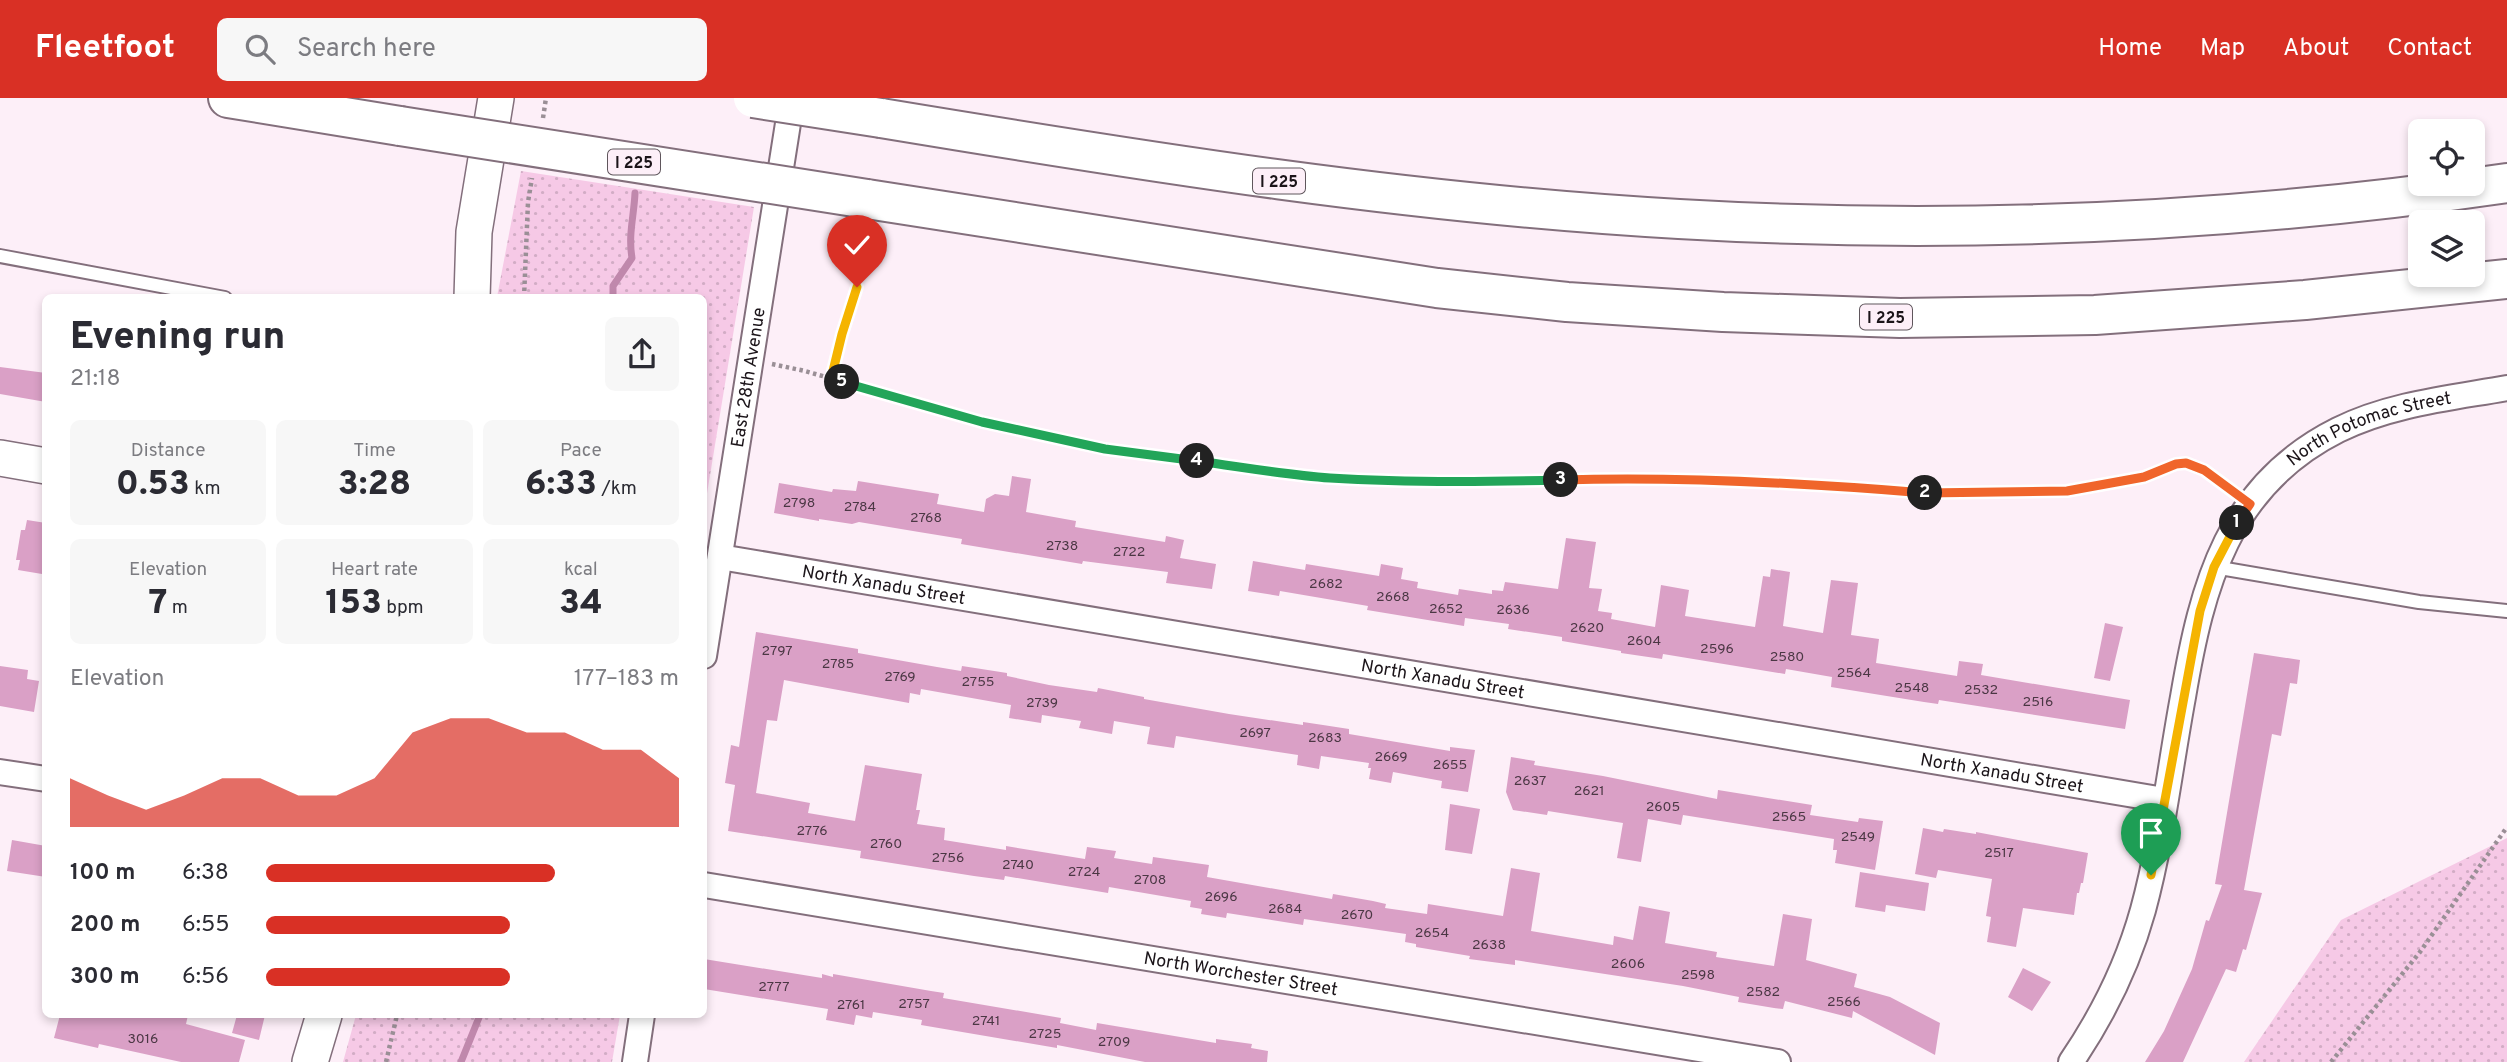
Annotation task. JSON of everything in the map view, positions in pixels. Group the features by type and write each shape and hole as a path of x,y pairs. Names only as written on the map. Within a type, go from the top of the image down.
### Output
{"highway":[{"name":"I 225","path":"228,98 1437,288 1567,302 1900,318 2095,315 2332,298 2507,279"},
{"name":"I 225","path":"753,98 1135,160 1291,182 1530,208 1681,219 1933,226 2090,222 2312,206 2507,183"}],"street":[{"path":"455,294 474,232 496,98"},
{"name":"East 28th Avenue","path":"707,637 792,98"},
{"path":"472,294 474,232"},
{"name":"North Potomac Street","path":"2071,1062 2103,1010 2131,946 2148,886 2194,638 2214,567 2231,532 2250,504 2294,459 2313,444 2345,427 2390,411 2507,388"},
{"path":"0,458 42,465"},
{"name":"North Xanadu Street","path":"720,557 2164,800"},
{"path":"0,772 42,778"},
{"name":"North Worchester Street","path":"707,886 1778,1062"},
{"path":"310,1062 323,1018"},
{"path":"635,1062 642,1018"}],"lane":[{"path":"0,256 204,294"},
{"path":"2214,567 2419,602 2507,611"}],"path":[{"path":"541,124 546,98"},
{"path":"524,294 528,202 533,176"},
{"path":"831,379 857,287"},
{"path":"749,360 831,379 982,422 1105,449 1328,478 1444,482 1665,479 1939,494 2008,494 2067,491 2105,485 2144,477 2176,464 2186,463 2204,470 2250,504"},
{"path":"2331,1062 2420,952 2507,827"},
{"path":"386,1062 396,1018"}],"shaded area":[{"path":"521,171 754,207 707,494 707,294 498,294"},
{"path":"2507,838 2507,1062 2244,1062 2341,920"},
{"path":"355,1018 619,1018 612,1062 343,1062"}],"building":[{"path":"0,367 42,372 42,401 0,394"},
{"path":"1012,476 1031,479 1026,512 1076,521 1075,527 1165,542 1166,536 1184,540 1180,558 1216,564 1212,589 1166,583 1168,572 1083,561 1082,564 961,544 962,539 859,522 852,524 819,521 774,513 779,483 832,492 833,489 856,491 858,481 939,494 937,504 984,512 986,499 995,494 1009,496"},
{"path":"27,520 42,522 42,574 18,570 20,560 16,560 21,530 25,530"},
{"path":"1566,538 1596,542 1589,588 1602,589 1598,611 1612,613 1611,619 1655,627 1661,585 1689,590 1685,616 1755,627 1763,576 1770,577 1771,569 1790,572 1783,626 1823,633 1831,580 1858,583 1851,635 1879,639 1876,663 1957,676 1959,661 1983,664 1981,675 2130,700 2125,729 1939,700 1938,704 1831,687 1832,677 1786,669 1785,674 1663,654 1662,659 1621,653 1562,641 1562,637 1508,629 1509,624 1465,618 1464,626 1367,610 1368,606 1280,591 1279,596 1248,591 1253,561 1305,570 1306,564 1379,576 1381,564 1403,568 1401,579 1418,582 1417,588 1458,595 1459,589 1492,594 1492,590 1503,591 1505,582 1558,589"},
{"path":"2105,623 2123,627 2110,681 2094,678"},
{"path":"756,632 858,649 858,653 961,671 962,666 1007,673 1007,676 1049,685 1097,692 1098,688 1229,714 1349,729 1349,734 1450,751 1450,747 1475,750 1468,792 1441,788 1442,781 1393,772 1391,783 1369,779 1369,763 1321,756 1319,769 1297,765 1298,755 1176,736 1174,748 1147,744 1150,727 1114,721 1112,734 1079,728 1081,721 1042,715 1041,723 1009,718 1011,705 921,689 920,695 910,693 909,703 784,680 777,721 767,720 756,793 810,803 808,813 855,821 865,765 922,774 916,810 920,810 917,824 945,828 944,840 1006,850 1006,846 1085,859 1087,847 1116,851 1114,858 1152,864 1153,857 1209,865 1207,877 1332,899 1333,894 1386,904 1385,908 1427,914 1428,904 1503,916 1511,868 1540,873 1531,931 1613,945 1614,936 1633,940 1639,906 1670,912 1665,943 1717,952 1716,957 1774,966 1783,914 1812,919 1806,960 1857,974 1854,987 1890,997 1940,1023 1935,1055 1853,1011 1852,1018 1785,1001 1783,1009 1774,1008 1738,1002 1739,997 1683,986 1515,960 1515,965 1469,959 1470,956 1416,947 1416,944 1405,942 1406,934 1304,919 1303,925 1227,913 1226,918 1201,914 1202,909 1190,907 1191,901 1109,887 1108,893 1005,876 1004,880 974,876 860,858 861,851 728,831 735,785 725,783 731,745 739,747"},
{"path":"2254,653 2300,660 2297,684 2290,683 2281,736 2272,734 2244,890 2262,893 2246,950 2243,949 2236,972 2226,969 2183,1062 2145,1062 2164,1031 2192,969 2206,920 2209,921 2222,885 2215,884"},
{"path":"0,666 28,670 27,679 39,681 34,712 0,706"},
{"path":"1511,757 1535,761 1534,765 1717,799 1718,790 1812,805 1810,815 1858,822 1859,818 1883,821 1875,870 1835,863 1837,850 1833,850 1834,839 1683,815 1681,825 1648,819 1641,862 1617,858 1623,823 1548,811 1547,815 1513,810 1506,792"},
{"path":"1450,804 1480,809 1472,854 1445,850"},
{"path":"1923,828 1943,832 1944,829 1976,832 2088,853 2074,915 2023,908 2016,947 1987,942 1991,917 1986,916 1992,879 1938,870 1936,878 1915,874"},
{"path":"12,840 42,845 42,876 7,871"},
{"path":"1860,872 1929,883 1925,911 1886,905 1885,912 1855,907"},
{"path":"707,959 822,978 822,974 833,977 833,974 944,993 943,998 1061,1018 1060,1023 1096,1030 1097,1023 1216,1043 1216,1039 1252,1044 1251,1048 1268,1051 1267,1062 1145,1062 1057,1045 1057,1048 921,1025 922,1020 873,1012 872,1018 856,1015 854,1025 826,1020 828,1009 707,989"},
{"path":"2023,968 2051,982 2032,1011 2008,997"},
{"path":"59,1018 187,1018 186,1024 245,1040 239,1062 181,1062 99,1044 98,1048 54,1038"},
{"path":"236,1018 264,1018 259,1040 232,1033"}],"waterway":[{"path":"613,294 613,286 632,258 631,233 635,193"},
{"path":"461,1062 479,1018"}],"route":[{"path":"857,287 831,379 982,422 1105,449 1277,472 1373,480 1492,482 1653,479 1781,483 1939,494 2008,494 2067,491 2144,477 2176,464 2195,465 2250,504 2231,532 2214,567 2200,611 2151,875"}]}
